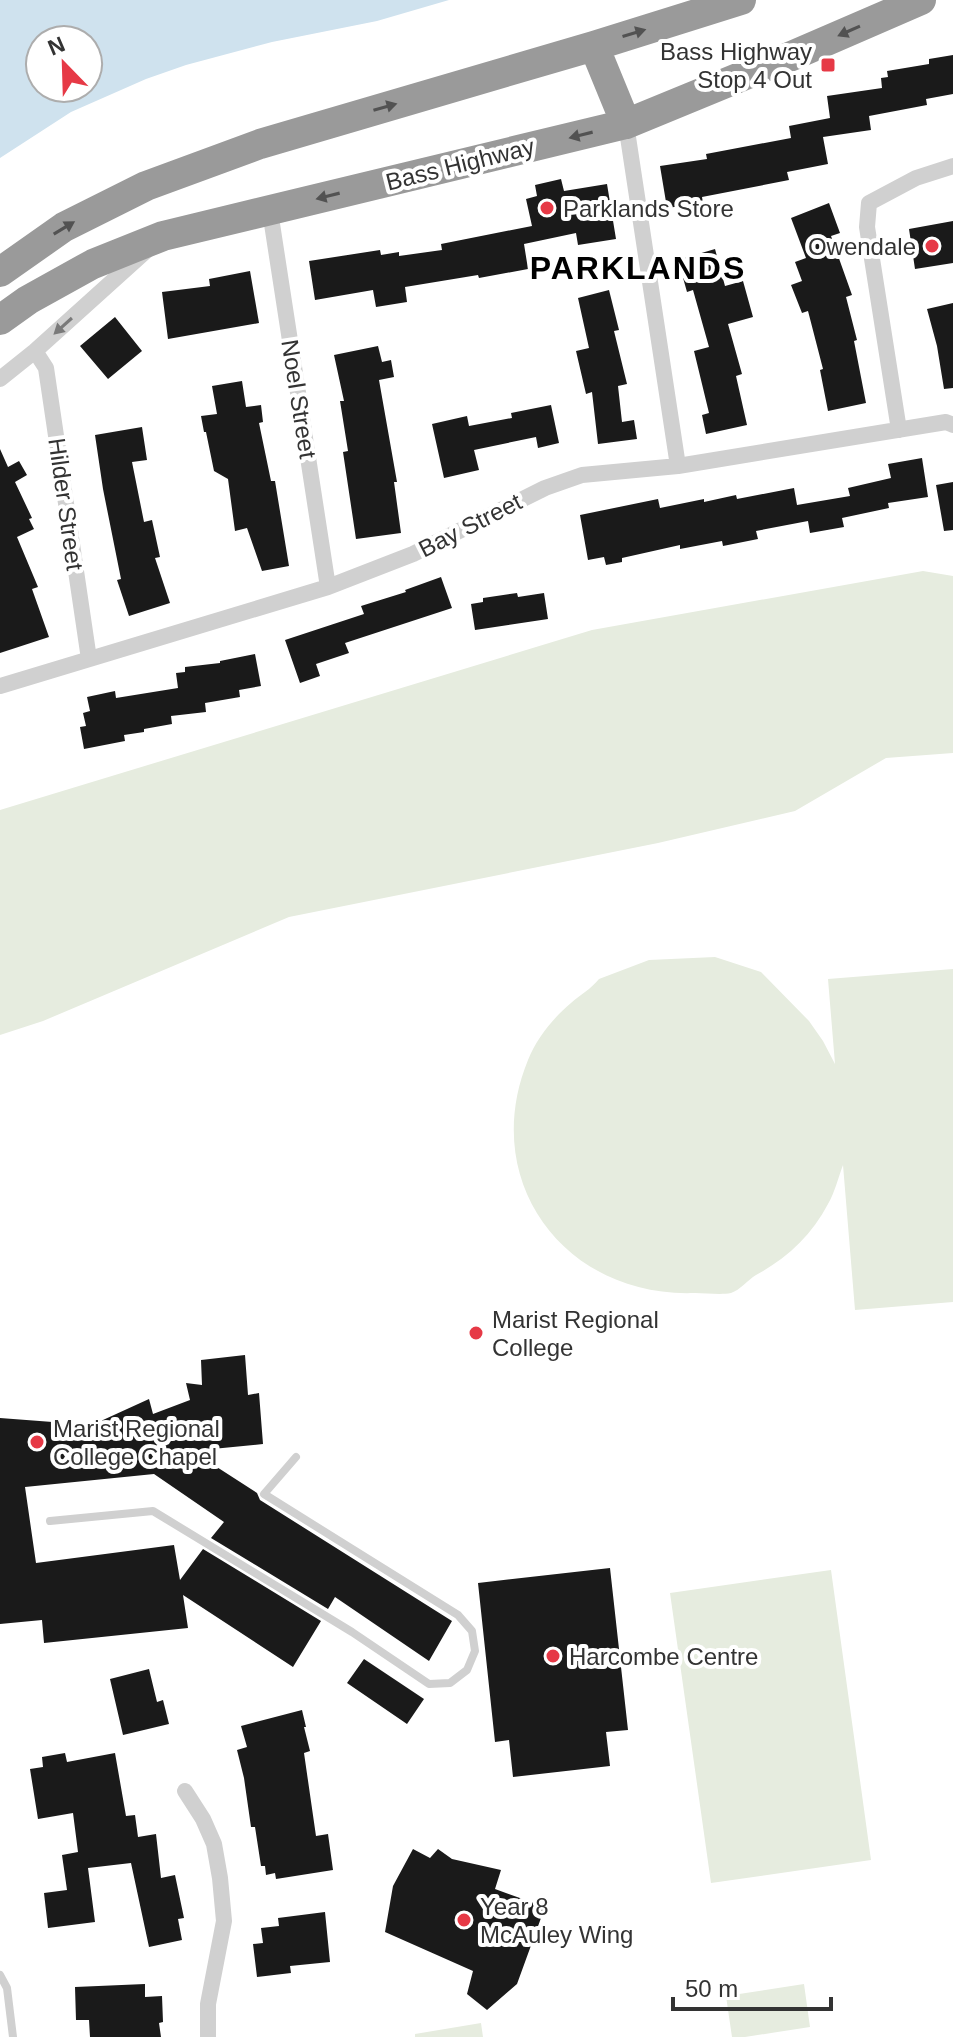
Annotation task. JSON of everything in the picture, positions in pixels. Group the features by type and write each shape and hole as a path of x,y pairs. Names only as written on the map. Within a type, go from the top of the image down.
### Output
{"highway":[{"path":"0,272 64,227 146,186 260,144 741,0"},
{"name":"Bass Highway","path":"0,320 28,300 93,264 163,236 626,124 921,0"},
{"path":"594,46 626,124"}],"street":[{"path":"626,124 678,466"},
{"path":"899,430 867,227 869,203 916,178 953,166"},
{"name":"Noel Street","path":"270,211 328,587"},
{"path":"0,379 163,236"},
{"name":"Hilder Street","path":"35,351 46,368 89,659"},
{"name":"Bay Street","path":"0,686 328,587 413,554 545,488 582,475 678,466 946,422 953,425"},
{"path":"185,1791 214,1844 224,1921 208,2004 208,2037"}],"lane":[{"path":"50,1521 153,1511 352,1632 429,1684 450,1683 467,1670 475,1651 472,1631 458,1615 264,1494 296,1457"},
{"path":"0,1975 7,1988 13,2037"}],"shaded area":[{"path":"923,571 953,576 953,753 886,758 795,811 658,843 289,917 43,1021 0,1035 0,810 592,630"},
{"path":"715,957 761,972 809,1021 835,1064 828,979 953,969 953,1302 855,1310 843,1165 822,1215 806,1236 778,1262 731,1293 649,1289 607,1276 572,1254 544,1224 525,1189 515,1149 516,1105 528,1060 541,1036 558,1015 599,979 649,960"},
{"path":"831,1570 871,1860 711,1883 670,1593"},
{"path":"804,1984 810,2027 732,2037 726,1996"},
{"path":"481,2023 483,2037 415,2037 415,2034"}],"water":[{"path":"0,0 449,0 377,21 272,42 186,65 104,97 104,24 24,24 24,104 89,104 71,112 0,158"}],"building":[{"path":"953,55 953,94 926,99 927,105 869,116 871,130 823,137 828,164 787,172 789,180 702,197 703,203 667,208 660,166 707,159 706,154 791,138 789,126 830,118 827,96 882,88 881,78 888,77 887,71 929,64 929,59"},
{"path":"561,179 564,191 607,184 616,239 578,245 576,233 524,244 528,269 405,287 407,302 376,307 373,290 315,300 309,261 380,250 381,255 399,252 399,256 442,250 441,244 532,226 526,199 537,196 535,185"},
{"path":"829,203 840,233 831,236 852,295 846,297 857,340 854,341 866,403 828,411 820,370 823,369 808,311 802,313 791,285 802,281 795,262 806,258 791,218"},
{"name":"Owendale","path":"953,221 953,263 915,269 909,229"},
{"path":"715,249 725,286 743,281 753,317 728,324 742,374 736,376 747,425 706,434 702,415 709,413 694,351 709,347 693,290 687,292 678,260"},
{"path":"250,271 259,323 168,339 162,292 210,286 209,279"},
{"path":"609,290 619,330 614,331 627,384 618,386 622,422 634,420 637,439 598,444 592,392 586,394 576,351 589,348 578,298"},
{"path":"953,303 953,388 944,389 927,309"},
{"path":"115,317 142,351 108,379 80,346"},
{"path":"378,346 382,362 391,360 394,377 379,380 397,482 394,482 401,533 356,539 343,452 348,451 340,401 344,401 334,355"},
{"path":"242,381 246,407 261,405 263,422 259,423 271,481 275,481 289,566 262,571 247,528 235,531 228,479 214,471 201,416 217,414 212,386"},
{"path":"551,405 559,443 538,448 536,437 474,450 479,470 444,478 432,424 467,416 469,426 512,418 511,413"},
{"path":"142,427 147,460 132,462 144,522 152,520 160,557 155,558 170,603 129,616 117,580 121,579 95,435"},
{"path":"0,449 8,467 19,461 27,475 15,482 34,529 17,537 38,587 32,589 49,637 0,653"},
{"path":"922,458 928,497 888,503 889,508 842,518 844,527 810,533 808,521 756,531 758,539 723,546 722,541 680,549 680,545 622,558 622,562 606,565 604,557 588,560 580,515 658,499 660,508 736,495 737,499 794,488 797,505 850,496 848,488 891,478 888,464"},
{"path":"953,482 953,530 944,531 936,485"},
{"path":"441,577 452,608 345,643 349,653 316,664 320,676 300,683 285,640 364,614 361,606"},
{"path":"517,593 518,597 544,593 548,619 475,630 471,604 483,602 483,598"},
{"path":"255,654 261,686 239,690 240,697 205,703 206,712 171,716 172,724 124,735 125,741 84,749 80,727 86,726 83,713 90,711 87,697 115,691 116,698 178,688 176,673 185,672 185,667 220,663"},
{"path":"245,1355 248,1395 259,1393 263,1444 192,1451 257,1493 260,1500 452,1621 429,1661 335,1597 328,1609 211,1538 224,1522 154,1474 25,1487 36,1563 174,1545 180,1580 203,1549 321,1621 293,1667 183,1595 188,1628 44,1643 42,1620 0,1624 0,1418 92,1425 149,1399 153,1414 190,1400 186,1383 202,1385 201,1360"},
{"name":"Harcombe Centre","path":"610,1568 628,1730 606,1732 610,1766 513,1777 509,1740 495,1742 478,1583"},
{"path":"364,1659 424,1699 407,1724 347,1683"},
{"path":"149,1669 157,1702 163,1700 169,1724 123,1735 110,1679"},
{"path":"302,1710 310,1751 304,1753 316,1836 328,1834 333,1870 276,1879 275,1873 266,1875 265,1866 261,1866 237,1750 247,1747 241,1726"},
{"path":"65,1753 67,1762 115,1753 126,1816 135,1815 138,1837 156,1834 161,1878 175,1875 184,1918 178,1919 182,1940 149,1947 131,1863 88,1868 95,1922 48,1928 44,1893 67,1890 62,1855 78,1852 73,1813 38,1819 30,1769 43,1767 42,1757"},
{"name":"Year 8 McAuley Wing","path":"413,1849 430,1858 438,1849 452,1859 501,1870 495,1889 545,1907 517,1984 487,2010 467,1994 473,1971 385,1932 393,1886"},
{"path":"325,1912 330,1962 290,1966 291,1973 257,1977 253,1944 263,1943 261,1928 279,1926 278,1918"},
{"path":"145,1984 145,1997 162,1996 161,2037 90,2037 89,2020 76,2020 75,1987"}],"place":[{"name":"Bass Highway Stop 4 Out","path":"828,65"},
{"name":"Parklands Store","path":"547,208"},
{"name":"Owendale","path":"932,246"},
{"name":"Marist Regional College","path":"476,1333"},
{"name":"Marist Regional College Chapel","path":"37,1442"},
{"name":"Harcombe Centre","path":"553,1656"},
{"name":"Year 8 McAuley Wing","path":"464,1920"}],"district":[{"name":"PARKLANDS","path":"638,268"}]}
